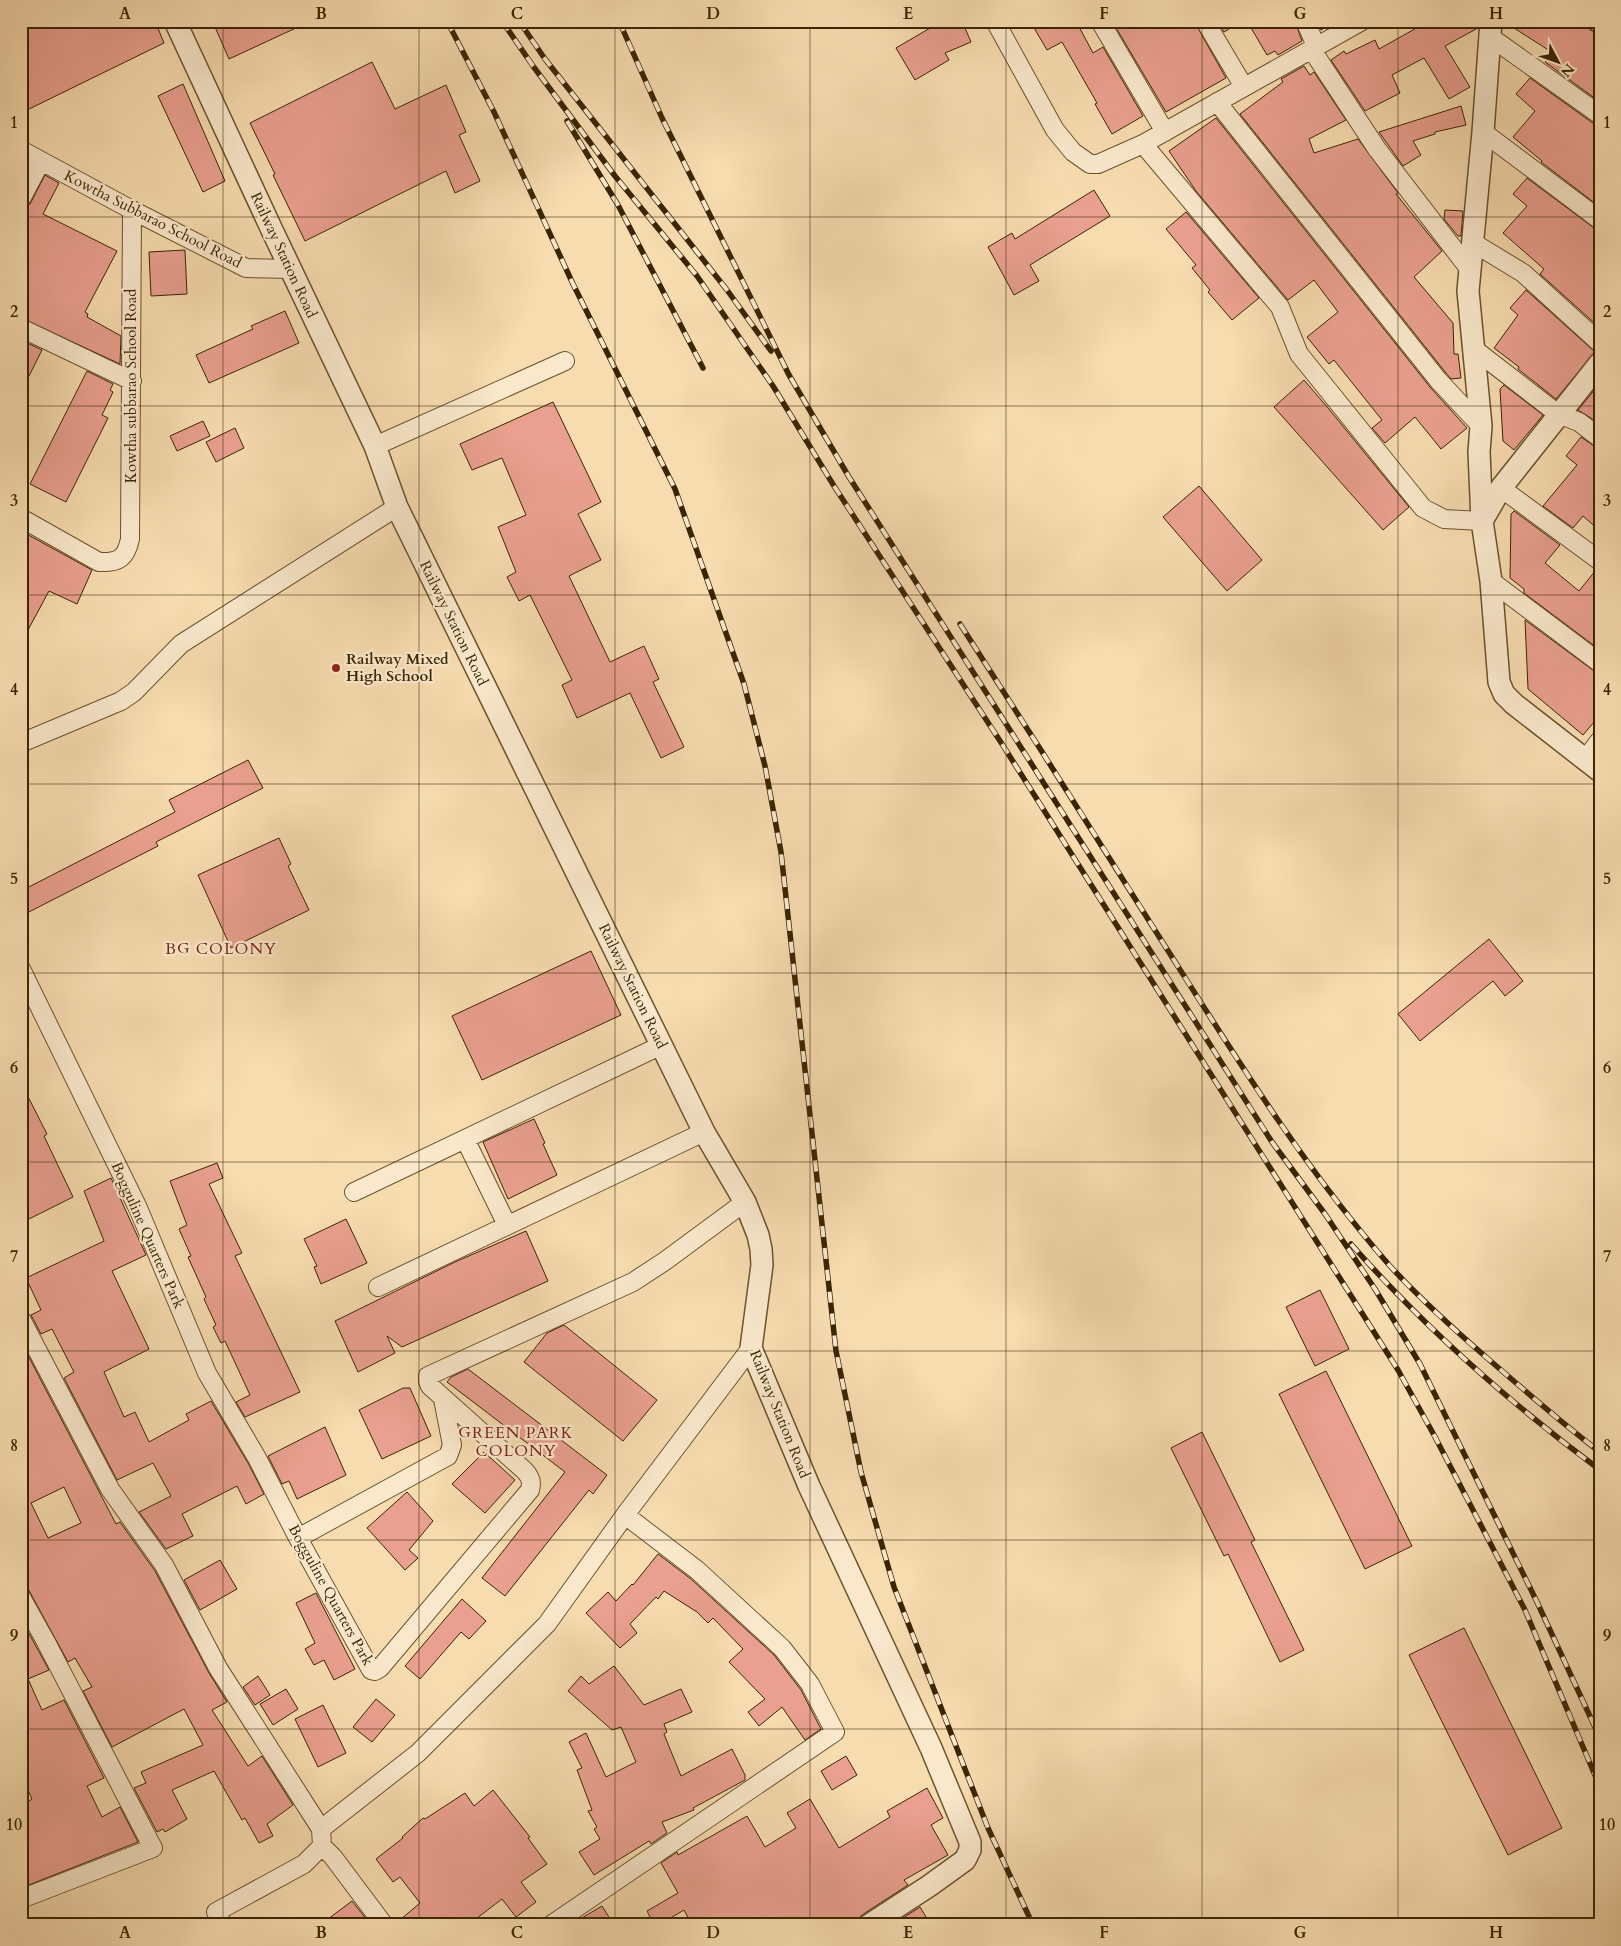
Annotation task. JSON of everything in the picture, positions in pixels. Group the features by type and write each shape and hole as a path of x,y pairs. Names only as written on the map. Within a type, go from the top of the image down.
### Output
{"street":[{"name":"Railway Station Road","path":"175,21 375,446 397,507 704,1132 745,1202 758,1235 762,1257 750,1348 809,1486 931,1748 970,1842 970,1850 965,1860 870,1925"},
{"path":"995,21 1056,130 1078,157 1090,164 1098,164 1143,144 1362,21"},
{"path":"1100,21 1165,132"},
{"path":"1205,21 1244,87"},
{"path":"1305,21 1314,49 1378,149 1470,270"},
{"path":"1596,21 1600,24"},
{"path":"1490,29 1600,115"},
{"path":"1490,29 1483,132 1468,290 1481,426 1479,452 1482,521 1491,581 1499,682 1504,694 1514,704 1592,765 1600,740"},
{"path":"1217,102 1438,380 1481,426"},
{"path":"1483,132 1600,220"},
{"path":"1143,144 1280,307 1299,354 1423,508 1444,519 1482,521"},
{"name":"Kowtha Subbarao School Road","path":"21,150 132,210 246,268 291,270"},
{"path":"21,199 41,161"},
{"name":"Kowtha subbarao School Road","path":"21,518 99,562 110,563 121,559 128,550 130,538 132,381 132,210"},
{"path":"1472,242 1523,272 1600,343"},
{"path":"21,328 132,381"},
{"path":"1474,349 1558,414 1579,422 1600,438"},
{"path":"375,446 565,361"},
{"path":"1482,521 1501,488 1600,362"},
{"path":"1501,488 1600,562"},
{"path":"21,743 121,701 134,692 181,644 397,507"},
{"path":"1491,581 1600,663"},
{"name":"Bogguline Quarters Park","path":"21,969 138,1208 207,1373 257,1458 370,1670 375,1671 380,1668 530,1490 532,1482 530,1476 525,1471 430,1386 428,1376 633,1282 665,1262 745,1202"},
{"path":"354,1192 662,1045"},
{"path":"378,1287 704,1132"},
{"path":"465,1139 507,1225"},
{"path":"21,1319 110,1489 164,1565 218,1668 333,1857 384,1925"},
{"path":"219,1918 304,1864 322,1838 418,1753 547,1624 625,1515 750,1348"},
{"path":"298,1538 448,1456 452,1445 443,1399"},
{"path":"552,1925 834,1732 810,1684 782,1648 697,1570 625,1515"},
{"path":"21,1597 153,1848 21,1899"}],"building":[{"path":"29,21 155,21 164,43 25,111 21,102 21,25"},
{"path":"226,21 311,21 229,59 215,27"},
{"path":"942,21 962,21 971,42 945,53 949,60 915,80 896,48"},
{"path":"1030,21 1076,21 1093,53 1103,47 1143,116 1112,134 1095,104 1097,103 1062,42 1047,50"},
{"path":"1112,21 1194,21 1226,78 1166,112"},
{"path":"1217,21 1242,21 1224,32"},
{"path":"1247,21 1295,21 1302,41 1278,55 1275,51 1267,55"},
{"path":"1317,21 1335,21 1321,30"},
{"path":"1429,21 1478,21 1478,28 1445,46 1470,87 1449,99 1424,58 1392,75 1400,93 1365,111 1331,60 1344,51 1346,54 1375,40 1379,49"},
{"path":"1503,21 1586,21 1590,30 1600,34 1600,102 1545,62 1553,53"},
{"path":"372,62 395,109 446,85 466,132 459,135 480,181 455,193 446,171 305,241 250,123"},
{"path":"1304,66 1310,75 1314,72 1346,120 1309,139 1314,153 1358,139 1398,193 1396,194 1442,251 1414,277 1453,323 1454,354 1458,354 1461,378 1451,379 1240,114 1283,82 1281,79"},
{"path":"1530,78 1594,124 1600,126 1600,207 1541,162 1513,137 1535,111 1516,94"},
{"path":"183,84 225,181 203,192 158,96"},
{"path":"1461,106 1466,125 1435,132 1435,134 1413,141 1421,155 1403,166 1379,132"},
{"path":"1216,118 1430,387 1467,428 1441,449 1415,417 1385,443 1372,428 1382,420 1334,360 1329,364 1307,337 1338,312 1314,280 1288,300 1196,191 1169,151"},
{"path":"45,175 59,183 43,214 117,251 85,312 88,314 87,317 121,336 120,364 21,318 21,216 25,208 30,204"},
{"path":"1527,178 1594,228 1600,230 1600,328 1540,274 1544,269 1503,233 1527,206 1513,194"},
{"path":"1094,190 1110,216 1030,265 1039,281 1014,295 988,247 1012,233 1015,239"},
{"path":"1445,210 1463,211 1461,236 1458,236 1444,219"},
{"path":"1186,212 1259,298 1232,320 1208,292 1210,290 1192,268 1196,265 1166,229"},
{"path":"185,250 187,294 151,296 149,252"},
{"path":"1526,290 1595,352 1556,399 1494,348 1518,315 1510,308"},
{"path":"285,311 299,343 209,383 196,355 253,329 251,326"},
{"path":"21,340 42,350 21,392"},
{"path":"87,371 113,384 110,390 113,392 102,415 108,418 66,502 30,484"},
{"path":"1304,380 1409,507 1383,530 1274,407"},
{"path":"1600,383 1600,413 1594,420 1578,410"},
{"path":"1504,385 1543,415 1514,450 1503,441 1500,389"},
{"path":"553,402 601,502 578,514 601,560 569,576 610,662 644,646 659,679 653,682 684,747 661,758 630,693 577,718 562,685 572,680 530,595 519,601 507,577 516,572 498,527 526,515 502,458 472,470 460,444"},
{"path":"203,421 210,436 177,451 170,436"},
{"path":"235,428 244,448 216,462 206,442"},
{"path":"1581,437 1600,448 1600,531 1583,516 1573,528 1543,506 1577,465 1566,456"},
{"path":"1199,486 1262,560 1227,591 1163,517"},
{"path":"1514,511 1560,545 1545,563 1579,591 1596,570 1600,571 1600,650 1524,593 1524,589 1510,578 1511,514"},
{"path":"23,532 92,570 77,604 49,591 21,643 21,536"},
{"path":"1525,620 1594,671 1600,673 1600,715 1583,735 1528,689"},
{"path":"248,760 263,788 156,842 158,846 21,916 21,891 175,812 169,800"},
{"path":"279,838 291,864 288,866 309,910 231,948 198,875"},
{"path":"1489,939 1523,981 1505,996 1493,981 1420,1041 1398,1014"},
{"path":"591,951 621,1015 482,1080 452,1016"},
{"path":"21,1083 47,1134 44,1136 73,1197 21,1223"},
{"path":"534,1119 557,1175 508,1199 483,1142"},
{"path":"217,1163 223,1178 209,1184 242,1253 235,1256 300,1392 245,1417 236,1402 250,1395 225,1341 221,1343 213,1327 216,1325 204,1299 206,1297 188,1257 191,1256 179,1229 187,1225 170,1181"},
{"path":"111,1178 146,1255 112,1271 149,1349 104,1372 124,1417 135,1412 149,1442 189,1420 186,1414 211,1401 264,1494 246,1504 237,1486 182,1514 193,1536 166,1549 139,1512 171,1496 153,1463 117,1480 64,1378 74,1372 52,1329 41,1334 31,1315 41,1310 26,1278 104,1241 84,1191"},
{"path":"346,1219 367,1263 321,1284 314,1267 317,1266 304,1239"},
{"path":"526,1231 548,1281 402,1347 387,1336 395,1353 358,1372 335,1321 455,1262"},
{"path":"1320,1290 1349,1349 1315,1366 1286,1307"},
{"path":"564,1325 657,1400 623,1441 524,1362 547,1333"},
{"path":"21,1342 116,1524 120,1522 155,1571 209,1673 227,1702 212,1710 248,1766 262,1756 293,1805 267,1824 273,1836 259,1843 245,1818 242,1820 214,1771 172,1790 187,1819 165,1832 163,1829 157,1832 134,1788 146,1783 141,1772 203,1745 184,1709 112,1747 83,1691 92,1687 75,1658 68,1662 21,1576","holes":["64,1487 81,1523 48,1538 31,1503"]},
{"path":"468,1369 607,1475 593,1494 589,1490 505,1596 482,1578 565,1472 447,1382 451,1377"},
{"path":"1326,1371 1412,1546 1365,1569 1279,1394"},
{"path":"403,1388 410,1388 431,1436 382,1459 359,1410"},
{"path":"325,1427 346,1475 297,1499 289,1481 282,1484 268,1456"},
{"path":"1202,1432 1255,1540 1251,1542 1304,1650 1280,1662 1228,1554 1224,1556 1171,1448"},
{"path":"484,1452 515,1480 485,1513 452,1484"},
{"path":"407,1492 433,1521 409,1550 418,1558 405,1570 367,1528"},
{"path":"658,1554 691,1579 774,1655 801,1690 821,1729 805,1740 782,1707 759,1726 748,1712 765,1699 729,1662 743,1649 713,1618 708,1623 697,1612 664,1591 658,1599 656,1597 630,1624 637,1633 620,1648 586,1613 608,1592 616,1601 633,1585"},
{"path":"220,1560 237,1589 200,1610 184,1580"},
{"path":"316,1593 355,1669 334,1680 324,1660 314,1665 305,1649 315,1643 296,1603"},
{"path":"462,1599 486,1621 469,1639 461,1632 420,1679 405,1666"},
{"path":"21,1619 49,1670 28,1679 42,1710 64,1700 104,1778 87,1786 102,1817 120,1807 138,1842 21,1888 21,1811 28,1808 26,1803 32,1799 21,1775"},
{"path":"1464,1628 1562,1828 1508,1855 1409,1655"},
{"path":"614,1666 644,1705 681,1689 692,1712 664,1724 667,1732 664,1734 681,1776 732,1749 745,1775 745,1780 693,1808 694,1810 662,1822 667,1833 651,1844 649,1841 594,1875 579,1852 600,1839 594,1829 597,1827 588,1811 592,1810 577,1770 582,1768 569,1742 586,1733 606,1777 636,1762 621,1727 612,1730 568,1691 581,1676 589,1684"},
{"path":"258,1676 270,1695 255,1705 243,1687"},
{"path":"286,1689 298,1709 273,1725 260,1704"},
{"path":"376,1699 395,1715 372,1742 353,1727"},
{"path":"323,1705 346,1753 318,1767 295,1719"},
{"path":"846,1756 857,1775 832,1790 821,1771"},
{"path":"927,1788 943,1818 931,1825 948,1855 904,1880 908,1885 850,1925 692,1925 684,1910 659,1925 654,1925 647,1911 678,1893 661,1863 677,1852 678,1855 747,1816 765,1847 796,1828 787,1813 810,1799 839,1848 890,1817 887,1811"},
{"path":"493,1790 530,1837 528,1838 547,1864 521,1882 536,1902 516,1917 502,1899 468,1925 394,1925 420,1903 400,1877 393,1882 376,1859 403,1838 423,1818 425,1819 465,1793 474,1806"},
{"path":"352,1901 371,1925 320,1925"},
{"path":"602,1906 614,1925 570,1925"},
{"path":"920,1907 931,1925 892,1925"}],"railway":[{"path":"447,21 494,112 573,284 675,489 744,684 765,766 781,852 836,1351 861,1472 894,1587 988,1828 1033,1925"},
{"path":"502,21 615,176 697,276 773,386 834,486 1002,744 1398,1370 1525,1610 1600,1787"},
{"path":"519,21 545,59 727,290 771,351"},
{"path":"619,21 662,118 789,375 849,477 1272,1142 1325,1214 1375,1289 1420,1364 1537,1602 1600,1738"},
{"path":"567,121 618,205 703,368"},
{"path":"960,624 1244,1070 1328,1190 1390,1266 1427,1304 1533,1398 1600,1452"},
{"path":"1351,1244 1439,1335 1501,1391 1600,1470"}],"place":[{"name":"Railway Mixed High School","path":"336,668"}],"district":[{"name":"BG COLONY","path":"221,948"},
{"name":"GREEN PARK COLONY","path":"516,1441"}]}
